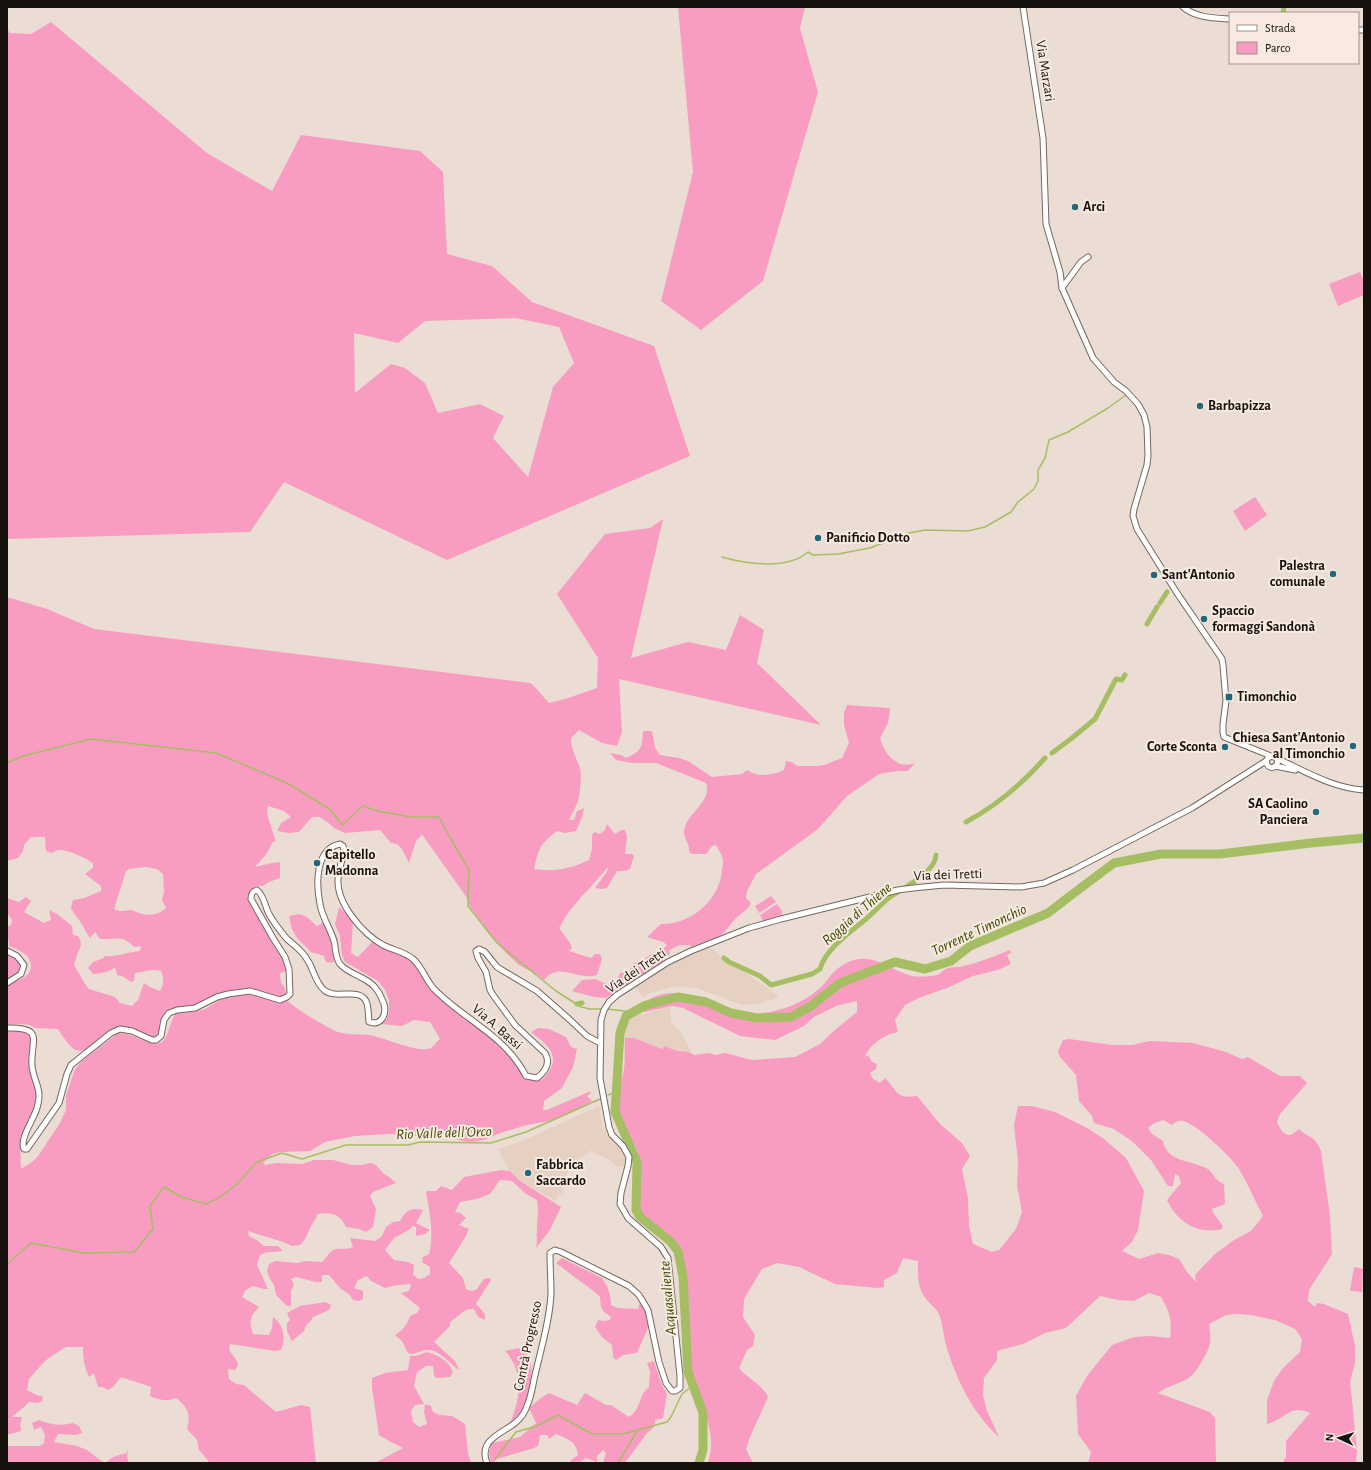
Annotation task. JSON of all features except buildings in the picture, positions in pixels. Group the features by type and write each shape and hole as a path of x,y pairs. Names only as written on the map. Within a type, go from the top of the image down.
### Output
{"street":[{"name":"Via Marzari","path":"1023,7 1043,138 1046,224 1060,272 1062,288 1093,358 1114,382 1126,391 1138,404 1144,415 1147,427 1148,454 1134,509 1134,522 1144,541 1177,593 1222,659 1224,665 1226,701 1223,724 1224,737 1260,752 1272,762"},
{"path":"1183,7 1195,14 1206,17 1229,19"},
{"path":"1062,288 1081,262 1088,257"},
{"path":"1272,762 1289,764 1339,786 1364,790"},
{"path":"1272,762 1308,773"},
{"name":"Via dei Tretti","path":"601,1087 600,1043 602,1015 609,1002 617,995 668,962 735,933 781,919 898,890 944,885 1021,887 1044,883 1073,870 1192,808 1250,771 1272,762"},
{"name":"Via A. Bassi","path":"7,1028 26,1030 32,1035 34,1042 32,1067 40,1097 37,1109 23,1139 22,1145 24,1149 27,1149 59,1103 71,1065 111,1033 120,1029 132,1031 152,1040 156,1040 161,1036 164,1020 169,1013 177,1010 195,1008 217,997 238,992 250,991 280,1000 288,997 290,994 289,969 285,957 251,899 251,894 257,890 260,892 265,906 274,922 288,939 302,950 320,986 328,993 335,995 355,994 362,996 367,1003 369,1022 376,1024 383,1018 384,1013 384,1005 380,996 376,988 341,965 336,957 334,941 320,904 318,880 320,861 328,851 340,844 343,846 344,850 339,868 338,879 341,896 352,915 365,932 382,944 414,960 435,989 452,1005 495,1037 519,1062 526,1076 537,1078 542,1074 546,1068 548,1057 546,1053 515,1025 493,995 490,990 486,972 476,954 476,951 479,949 485,952 497,967 537,991 587,1036 600,1043"},
{"path":"7,951 17,956 24,965 21,974 7,983"},
{"name":"Contrà Progresso","path":"486,1463 484,1453 490,1440 516,1423 527,1407 548,1316 551,1293 550,1254 555,1250 629,1286 639,1296 648,1310 659,1362 666,1384 672,1391 680,1388 668,1258 661,1247 628,1218 621,1208 621,1193 629,1157 623,1146 612,1135 601,1087"}],"shaded area":[{"path":"707,948 713,949 726,961 736,966 777,995 778,998 757,1004 741,1005 697,988 677,986 653,992 643,997 635,987 675,961"},
{"path":"670,1007 671,1022 682,1034 692,1057 662,1047 660,1050 633,1039 623,1039 625,1029 631,1015 636,1015 638,1013 644,1014"},
{"path":"601,1105 599,1106 603,1128 621,1146 628,1157 626,1163 622,1167 618,1167 608,1159 594,1153 592,1150 581,1158 578,1158 577,1161 575,1160 561,1189 564,1192 562,1196 559,1194 555,1201 519,1179 509,1170 498,1149 522,1141"}],"green space":[{"path":"678,7 805,7 800,28 818,92 763,281 701,330 661,301 693,172"},
{"path":"51,22 207,153 272,191 301,135 420,151 443,172 447,254 492,266 532,302 654,346 690,456 447,560 284,482 250,532 7,539 7,29 10,33 31,34","holes":["515,318 559,327 574,363 553,387 528,477 493,438 504,416 480,404 438,413 425,383 405,368 391,364 355,393 354,333 398,343 425,321"]},
{"path":"1360,272 1364,282 1364,295 1338,306 1329,284"},
{"path":"1255,497 1267,515 1245,531 1233,511"},
{"path":"663,519 631,658 688,642 726,650 740,615 764,630 757,663 821,725 619,679 622,732 617,746 602,743 579,730 571,738 581,772 581,782 577,803 569,820 574,820 577,811 584,808 582,817 576,831 565,833 557,831 547,839 539,851 534,869 556,870 569,868 589,860 592,849 592,835 594,832 600,834 605,830 607,824 615,834 621,830 625,830 627,837 625,854 632,854 634,856 630,869 625,871 617,871 607,888 595,888 606,873 609,866 568,913 559,928 570,943 572,948 569,951 591,958 595,954 600,954 602,959 597,975 582,976 556,972 544,980 538,975 519,965 485,929 469,905 467,898 421,833 422,835 416,841 409,863 402,849 397,844 391,843 380,830 345,833 334,828 320,817 312,817 299,832 289,833 277,831 281,823 291,817 284,811 268,806 267,814 276,842 273,842 267,853 255,867 280,862 280,878 263,886 255,886 251,894 283,954 288,971 280,973 281,983 285,988 286,995 276,997 252,989 239,990 196,1007 179,1007 171,1010 162,1034 156,1039 123,1027 93,1047 81,1051 74,1049 66,1041 58,1029 35,1028 30,1025 21,1024 7,1025 7,985 25,977 30,972 31,966 29,958 26,955 9,946 7,927 11,925 12,920 7,913 7,898 19,902 26,897 31,901 24,912 44,923 51,920 49,910 57,914 72,926 73,935 78,936 81,944 74,965 89,989 115,997 120,1003 132,1006 138,1000 144,983 160,991 163,977 161,971 151,970 135,973 134,981 131,982 124,977 117,975 115,967 107,972 93,974 88,968 93,962 104,958 105,956 114,956 140,951 141,946 134,947 126,940 118,938 100,939 95,932 90,938 72,910 73,900 84,898 101,891 101,886 85,874 93,868 93,863 71,852 58,850 52,853 46,851 45,837 31,837 24,845 23,851 18,858 7,861 7,597 47,609 94,629 530,683 549,703 597,688 598,658 557,594 605,534 650,528","holes":["145,867 157,869 163,874 164,892 162,900 166,908 164,910 149,915 132,910 120,911 114,909 126,871 129,869"]},
{"path":"847,705 889,708 888,723 880,738 885,750 892,759 902,764 908,765 915,763 908,771 879,774 847,796 818,829 756,874 747,891 746,898 751,903 721,936 691,947 690,945 680,945 669,950 670,954 663,958 663,962 606,998 594,997 572,991 582,980 596,979 610,984 617,980 620,973 629,971 634,963 640,962 653,953 664,948 667,945 663,942 647,937 661,924 683,920 702,908 710,900 716,890 723,867 723,859 716,845 712,846 706,854 692,854 689,852 684,832 684,828 689,819 704,800 707,789 706,783 656,763 632,763 616,760 610,753 621,755 626,758 631,756 640,748 643,731 652,731 655,748 660,755 688,761 712,777 742,774 747,770 751,773 766,775 784,770 786,761 798,766 824,765 842,758 849,743 844,725 844,713"},
{"path":"771,896 776,902 759,913 755,906"},
{"path":"777,904 782,911 781,917 763,921 760,915"},
{"path":"339,907 353,921 351,953 358,957 373,941 391,952 412,961 428,985 437,995 503,1045 528,1076 535,1081 542,1079 547,1074 553,1064 553,1058 549,1048 531,1032 538,1028 549,1029 566,1037 571,1047 577,1049 573,1067 562,1088 544,1101 543,1110 547,1110 591,1091 587,1096 592,1101 554,1120 527,1125 500,1133 484,1140 472,1142 462,1141 444,1134 415,1136 391,1134 355,1136 325,1142 310,1151 281,1152 272,1154 263,1163 265,1165 276,1163 302,1164 314,1160 333,1160 352,1165 371,1163 376,1165 383,1173 396,1183 373,1192 370,1196 376,1209 373,1227 366,1232 359,1229 346,1227 341,1219 327,1213 317,1214 304,1241 300,1245 292,1246 248,1231 249,1236 264,1246 278,1246 283,1251 269,1252 260,1255 257,1265 268,1289 253,1286 246,1290 242,1297 259,1307 251,1319 253,1334 269,1335 272,1328 273,1317 282,1328 284,1336 283,1345 281,1350 275,1351 230,1344 229,1350 237,1361 238,1366 235,1370 228,1369 229,1379 236,1384 244,1385 276,1412 301,1405 310,1407 316,1463 210,1463 199,1450 197,1440 187,1429 189,1419 188,1411 176,1398 166,1400 150,1396 151,1387 121,1377 113,1387 108,1390 103,1387 98,1387 94,1373 89,1377 87,1373 84,1362 83,1347 66,1347 43,1363 29,1379 27,1390 43,1397 42,1401 38,1403 29,1402 12,1417 22,1417 20,1425 21,1431 7,1435 7,1030 21,1029 35,1038 31,1069 39,1091 36,1103 20,1144 21,1169 38,1156 60,1123 66,1110 66,1095 75,1069 83,1060 118,1033 131,1035 151,1043 162,1042 166,1037 175,1014 205,1009 223,998 251,993 276,1002 286,1000 310,1017 335,1031 348,1034 375,1036 418,1049 431,1048 440,1039 430,1022 414,1020 402,1026 381,1024 386,1020 389,1013 389,1000 385,990 378,981 345,962 342,955 340,936 335,924"},
{"path":"299,914 307,917 317,926 327,917 338,941 339,951 337,959 331,963 326,962 324,956 311,952 297,938 292,929 289,916"},
{"path":"7,950 22,958 27,964 27,968 23,972 15,974 7,980"},
{"path":"1010,950 1011,953 1007,955 1011,964 998,970 973,976 905,1005 895,1020 898,1032 888,1035 874,1044 865,1057 868,1055 872,1062 877,1064 876,1069 870,1073 873,1079 880,1083 885,1078 901,1095 910,1097 917,1096 940,1124 962,1143 970,1156 962,1169 968,1198 969,1226 973,1244 992,1252 999,1250 1016,1229 1022,1212 1017,1186 1018,1161 1014,1125 1018,1106 1032,1106 1055,1112 1089,1129 1104,1139 1126,1158 1144,1191 1138,1230 1132,1242 1122,1251 1139,1259 1158,1253 1179,1259 1187,1272 1196,1282 1195,1275 1215,1254 1234,1240 1251,1231 1263,1216 1239,1169 1221,1149 1205,1134 1189,1123 1180,1121 1172,1125 1163,1120 1148,1128 1152,1134 1163,1141 1165,1148 1169,1153 1174,1157 1208,1169 1216,1179 1224,1184 1225,1204 1212,1209 1223,1226 1222,1229 1205,1230 1197,1228 1189,1225 1176,1215 1167,1200 1181,1183 1179,1176 1175,1174 1173,1186 1168,1186 1151,1160 1133,1142 1114,1129 1094,1123 1092,1116 1079,1101 1076,1075 1060,1057 1058,1051 1063,1040 1069,1039 1112,1045 1132,1045 1150,1041 1193,1043 1226,1052 1242,1059 1248,1057 1280,1076 1300,1076 1307,1083 1280,1114 1277,1122 1282,1131 1288,1135 1291,1135 1299,1129 1317,1142 1321,1151 1330,1216 1332,1254 1309,1290 1308,1301 1315,1307 1317,1303 1324,1304 1348,1314 1355,1346 1355,1363 1350,1381 1357,1450 1356,1463 1284,1463 1284,1459 1286,1458 1286,1441 1310,1413 1303,1410 1292,1411 1267,1424 1267,1400 1274,1381 1283,1368 1300,1352 1302,1339 1295,1329 1275,1320 1238,1314 1226,1315 1209,1324 1209,1347 1195,1372 1189,1378 1158,1393 1210,1412 1215,1418 1216,1463 1088,1463 1091,1452 1078,1434 1076,1396 1087,1376 1112,1345 1134,1337 1150,1336 1170,1338 1170,1316 1166,1307 1161,1297 1149,1293 1134,1301 1118,1300 1100,1296 1066,1328 1045,1333 1023,1344 997,1351 997,1360 984,1378 983,1395 987,1411 999,1437 973,1407 960,1383 946,1345 940,1316 925,1298 920,1288 918,1279 918,1261 903,1258 897,1273 884,1280 884,1287 877,1288 835,1284 799,1267 777,1263 762,1269 744,1299 743,1317 755,1335 753,1346 747,1350 739,1368 759,1385 768,1397 746,1449 753,1463 708,1463 711,1449 709,1425 689,1368 686,1285 681,1254 674,1242 644,1217 635,1201 640,1162 639,1156 635,1146 621,1124 617,1106 623,1074 625,1038 634,1038 662,1049 664,1046 694,1055 709,1053 716,1055 725,1053 752,1060 795,1057 820,1044 857,1012 857,1001 836,1006 814,1017 804,1026 775,1040 740,1036 683,1008 672,1006 645,1012 639,1007 659,995 681,993 703,998 742,1013 754,1014 771,1012 789,1007 806,999 821,987 836,970 850,961 869,959 905,974 918,977 936,975 948,968 962,967 976,963"},
{"path":"501,1170 510,1171 519,1180 561,1207 550,1230 536,1248 538,1211 537,1200 526,1194 512,1181 500,1180 490,1194 477,1199 460,1202 455,1212 460,1213 466,1218 459,1225 469,1229 449,1263 463,1278 466,1289 471,1291 476,1290 484,1279 490,1278 491,1281 476,1304 485,1314 485,1320 478,1317 474,1309 467,1310 450,1322 450,1326 434,1342 455,1361 459,1370 440,1354 431,1350 424,1350 413,1354 408,1353 402,1341 395,1335 408,1322 410,1316 417,1313 420,1308 401,1293 409,1291 411,1284 385,1288 371,1281 367,1276 358,1280 354,1288 363,1291 363,1299 359,1301 353,1300 350,1295 340,1288 329,1275 322,1275 322,1282 296,1277 291,1279 294,1285 291,1291 291,1306 287,1306 276,1295 274,1285 267,1271 269,1264 275,1261 298,1263 305,1261 322,1262 330,1252 334,1250 353,1247 350,1238 375,1241 382,1236 386,1227 393,1222 400,1221 404,1214 412,1209 423,1210 416,1223 430,1230 425,1234 416,1236 416,1227 413,1226 409,1230 394,1238 385,1250 394,1260 408,1262 414,1265 413,1275 419,1279 424,1278 430,1274 430,1267 422,1262 423,1257 429,1254 431,1240 430,1216 426,1194 427,1191 436,1191 441,1186 452,1190 464,1177"},
{"path":"562,1258 602,1278 610,1295 611,1305 618,1308 638,1309 640,1302 648,1315 649,1321 646,1333 637,1353 623,1355 616,1360 613,1357 612,1345 602,1337 595,1327 598,1320 610,1320 611,1317 602,1308 600,1297 596,1293 556,1263"},
{"path":"1354,1267 1363,1269 1362,1292 1350,1291"},
{"path":"326,1302 331,1305 329,1310 313,1317 306,1325 304,1331 292,1341 287,1331 287,1323 290,1320 287,1313 300,1306"},
{"path":"518,1348 527,1355 531,1363 531,1375 534,1376 531,1389 523,1408 510,1423 516,1405 519,1386 516,1368 505,1351"},
{"path":"427,1352 443,1359 449,1365 453,1373 450,1377 437,1378 434,1376 433,1366 426,1366 417,1372 414,1386 424,1404 415,1405 411,1411 413,1422 419,1427 427,1424 424,1412 425,1404 431,1406 433,1412 440,1415 452,1416 465,1424 468,1453 471,1463 375,1463 403,1448 379,1435 372,1388 372,1378 385,1373 408,1370 410,1356 416,1356"},
{"path":"654,1361 661,1383 667,1394 663,1418 655,1420 654,1427 647,1433 625,1463 603,1463 606,1453 603,1450 597,1456 597,1462 586,1458 579,1463 570,1463 571,1460 578,1455 577,1450 571,1441 556,1434 549,1439 547,1435 540,1435 538,1446 497,1459 491,1463 489,1452 492,1443 520,1437 536,1423 529,1408 549,1393 577,1405 585,1393 606,1405 611,1405 629,1417 638,1407 645,1391 649,1387 650,1371 647,1363"},
{"path":"39,1420 56,1424 73,1423 79,1426 82,1433 76,1435 58,1434 54,1442 77,1446 87,1450 104,1463 7,1463 7,1446 40,1446 44,1443 45,1435 41,1427 34,1430 32,1423"},
{"path":"128,1450 127,1457 129,1463 105,1463 113,1457 126,1453"}],"waterway":[{"name":"Roggia di Thiene","path":"1283,12 1284,7"},
{"path":"722,557 743,562 766,564 778,563 800,558 808,552 813,555 838,554 870,548 909,533 925,530 968,531 985,527 1011,512 1018,502 1034,489 1038,481 1038,470 1045,458 1049,440 1068,432 1108,408 1126,395"},
{"name":"Roggia di Thiene","path":"1160,603 1167,592"},
{"name":"Roggia di Thiene","path":"1147,624 1157,607"},
{"name":"Roggia di Thiene","path":"1052,753 1095,719 1116,679 1122,680 1125,675"},
{"path":"7,763 23,756 91,739 216,753 287,783 331,810 342,825 363,806 378,811 411,817 439,817 469,870 468,906 497,943 556,991 581,1007 603,1009"},
{"name":"Roggia di Thiene","path":"966,822 988,809 1008,794 1045,758"},
{"name":"Torrente Timonchio","path":"699,1463 703,1450 703,1413 688,1372 683,1277 678,1251 670,1241 640,1217 636,1210 637,1162 615,1112 620,1033 626,1016 646,1005 678,997 706,1002 731,1013 757,1018 791,1017 811,1006 840,983 895,962 925,969 951,961 970,946 1048,913 1114,863 1161,854 1220,854 1364,838"},
{"name":"Roggia di Thiene","path":"724,958 729,962 760,976 771,985 812,974 820,969 823,961 840,940 887,899 925,873 935,861 936,855"},
{"name":"Roggia di Thiene","path":"577,1004 582,1003"},
{"path":"607,1009 633,1012"},
{"name":"Rio Valle dell'Orco","path":"608,1095 616,1092"},
{"path":"7,1264 31,1243 84,1253 134,1252 153,1229 150,1206 164,1187 182,1197 206,1204 217,1199 236,1185 257,1162 282,1153 302,1159 346,1145 408,1145 420,1142 491,1143 526,1132 600,1099"},
{"path":"495,1459 516,1432 537,1426 558,1415 592,1434 623,1434 667,1422 682,1394 692,1386"},
{"path":"618,1463 637,1431"}],"place":[{"name":"Arci","path":"1075,207"},
{"name":"Barbapizza","path":"1200,406"},
{"name":"Panificio Dotto","path":"818,538"},
{"name":"Palestra comunale","path":"1333,574"},
{"name":"Sant'Antonio","path":"1154,575"},
{"name":"Spaccio formaggi Sandonà","path":"1204,619"},
{"name":"Timonchio","path":"1229,697"},
{"name":"Chiesa Sant'Antonio al Timonchio","path":"1353,746"},
{"name":"Corte Sconta","path":"1225,747"},
{"name":"SA Caolino Panciera","path":"1316,812"},
{"name":"Capitello Madonna","path":"317,863"},
{"name":"Fabbrica Saccardo","path":"528,1173"}],"water label":[{"name":"Acquasaliente","path":"668,1298"}]}
